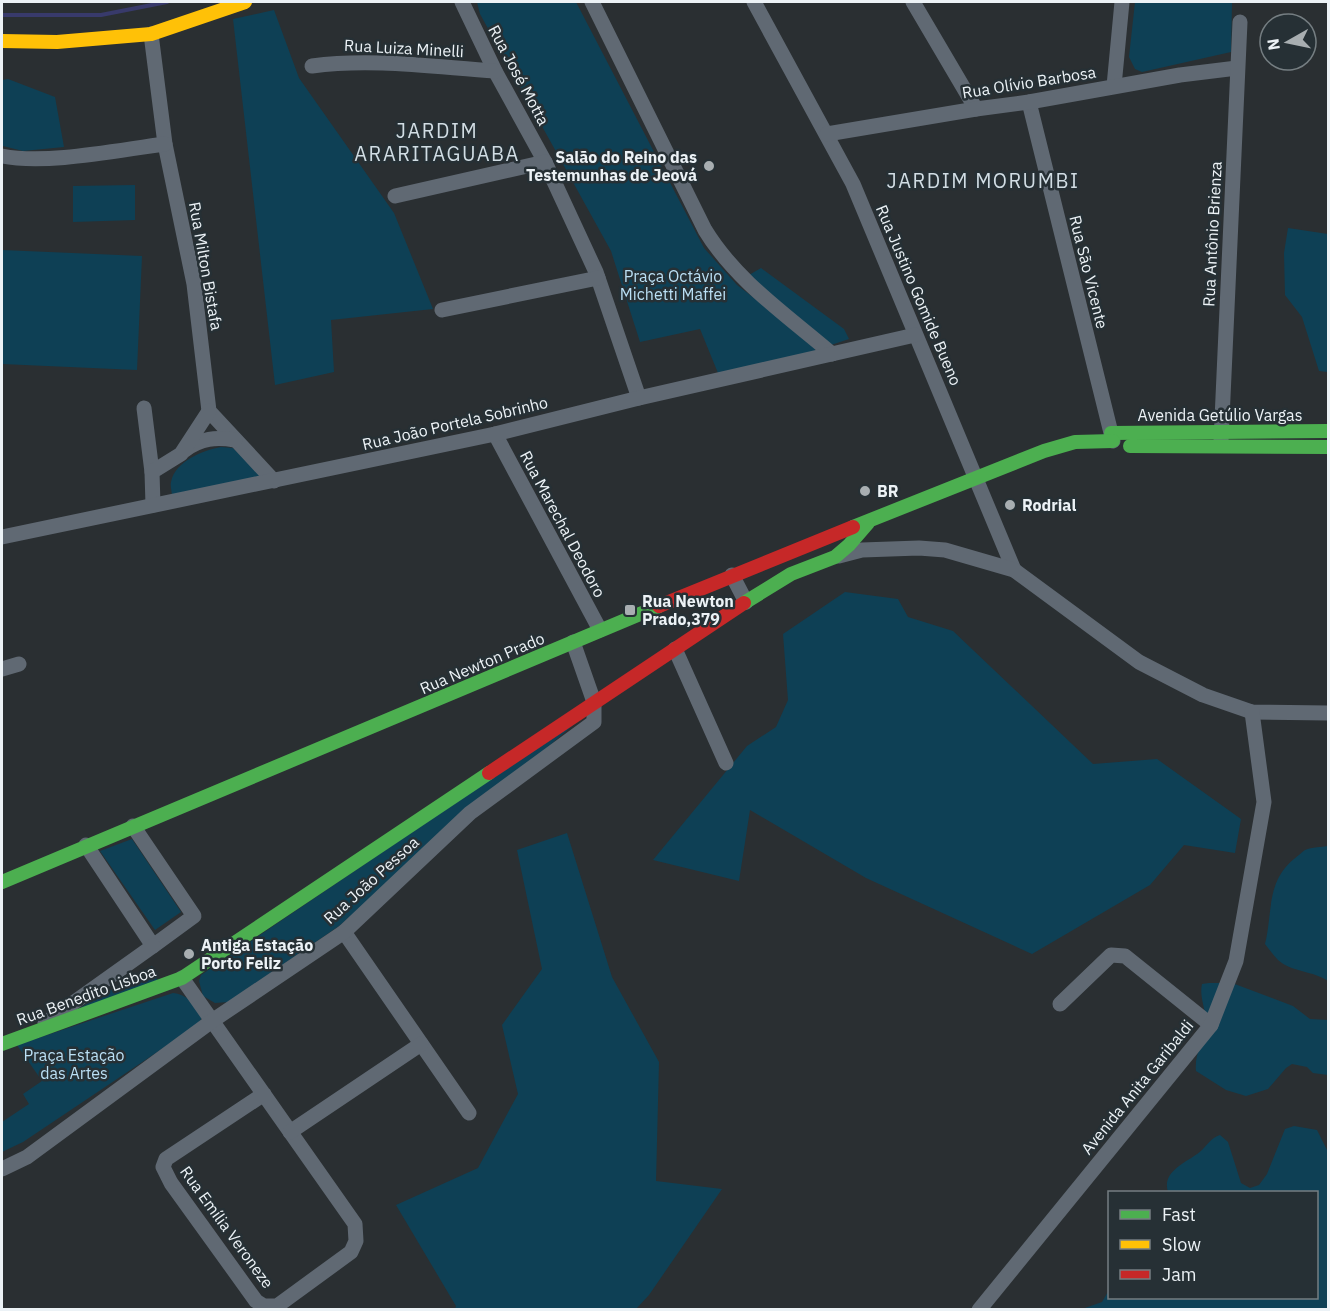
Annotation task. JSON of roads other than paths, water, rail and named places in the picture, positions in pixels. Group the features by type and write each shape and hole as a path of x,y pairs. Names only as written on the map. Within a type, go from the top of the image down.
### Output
{"street":[{"path":"2,41 57,42 151,34 245,2"},
{"name":"Rua José Motta","path":"462,2 495,71 545,162 598,278 639,398"},
{"path":"592,2 699,220 717,250 731,267 832,354"},
{"name":"Rua Justino Gomide Bueno","path":"754,2 853,184 1014,570"},
{"path":"913,2 976,109"},
{"path":"1114,86 1122,2"},
{"name":"Rua Antônio Brienza","path":"1221,439 1240,22"},
{"name":"Rua Milton Bistafa","path":"151,34 165,144 194,284 209,411"},
{"name":"Rua Luiza Minelli","path":"312,66 375,62 495,71"},
{"name":"Rua Olívio Barbosa","path":"827,134 1180,75 1237,68"},
{"name":"Rua São Vicente","path":"1029,102 1115,440"},
{"path":"2,156 15,159 65,156 165,144"},
{"path":"394,196 545,162"},
{"path":"442,310 598,278"},
{"name":"Rua João Portela Sobrinho","path":"2,537 495,434 639,398 915,335"},
{"path":"144,408 152,472 153,504"},
{"path":"181,454 209,411 273,481"},
{"name":"Avenida Getúlio Vargas","path":"976,477 1044,451 1075,442 1221,439 1329,431"},
{"name":"Rua Marechal Deodoro","path":"495,434 600,630"},
{"path":"152,472 195,443 218,437 236,440"},
{"name":"Avenida Getúlio Vargas","path":"1221,439 1329,447"},
{"name":"Rua Newton Prado","path":"2,882 732,575 976,477"},
{"path":"835,557 871,520"},
{"path":"835,557 862,550 919,548 956,553 1014,570 1139,662 1203,695 1252,712 1329,713"},
{"name":"Rua Benedito Lisboa","path":"2,1044 182,978 746,602 791,574 835,557"},
{"path":"732,575 746,602"},
{"path":"573,642 594,702"},
{"path":"675,649 726,763"},
{"path":"2,669 19,664"},
{"name":"Rua João Pessoa","path":"2,1169 27,1157 212,1022 344,932 470,813 594,722 594,702"},
{"name":"Avenida Anita Garibaldi","path":"980,1310 1211,1025 1236,961 1264,802 1252,712"},
{"path":"32,1032 194,916 133,826"},
{"path":"87,845 153,946"},
{"path":"344,932 469,1113"},
{"path":"1059,1004 1111,955 1125,956 1211,1025"},
{"path":"182,978 290,1132 421,1044"},
{"name":"Rua Emília Veroneze","path":"264,1094 166,1159 163,1167 171,1183 256,1301 264,1306 277,1306 351,1252 356,1241 355,1224 290,1132"}],"waterway":[{"path":"2,15 101,15 167,2"}],"place":[{"name":"Salão do Reino das Testemunhas de Jeová","path":"709,166"},
{"name":"BR","path":"865,491"},
{"name":"Rodrial","path":"1010,505"},
{"name":"Rua Newton Prado,379","path":"630,610"},
{"name":"Antiga Estação Porto Feliz","path":"189,954"}],"district":[{"name":"JARDIM ARARITAGUABA","path":"437,142"},
{"name":"JARDIM MORUMBI","path":"983,180"}],"park label":[{"name":"Praça Octávio Michetti Maffei","path":"673,285"},
{"name":"Praça Estação das Artes","path":"74,1064"}]}
